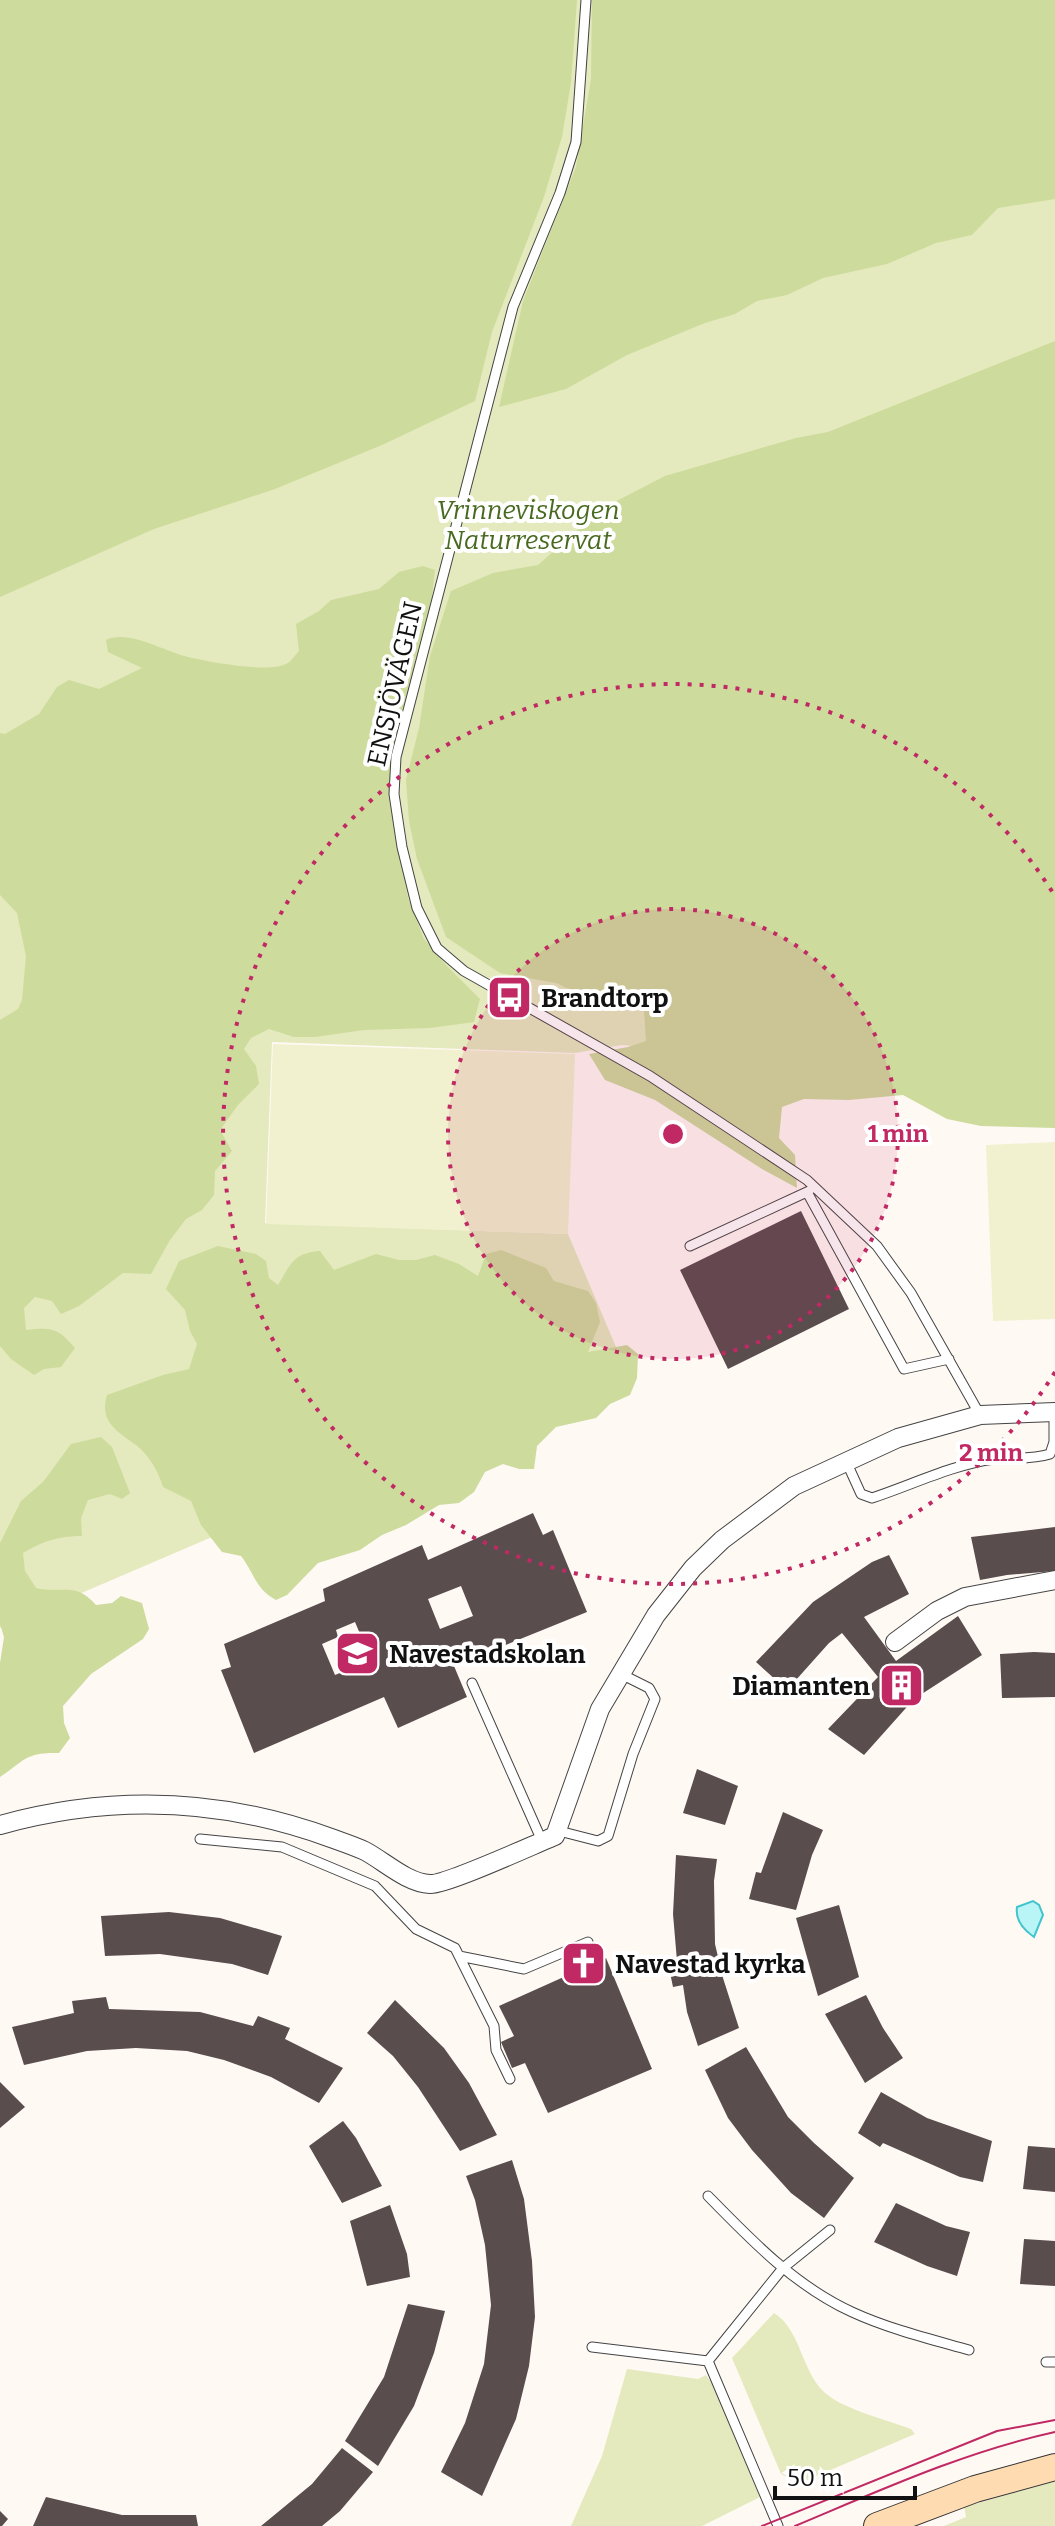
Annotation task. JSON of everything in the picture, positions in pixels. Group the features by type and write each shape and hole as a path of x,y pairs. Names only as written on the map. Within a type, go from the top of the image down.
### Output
{"street":[{"path":"0,1825 53,1813 146,1802 213,1808 262,1817 328,1837 363,1850 414,1879 431,1884 555,1836 600,1709 665,1603 693,1568 722,1540 794,1486 898,1438 980,1415 1055,1412"},
{"path":"895,1642 937,1611 965,1597 1055,1580"},
{"path":"877,2526 975,2489 1055,2467"}],"lane":[{"name":"ENSJÖVÄGEN","path":"586,0 576,142 560,193 513,307 396,757 394,794 402,847 417,908 437,948 464,971 650,1076 763,1149 877,1246 911,1293 980,1415"},
{"path":"690,1246 812,1190 904,1369 949,1359"},
{"path":"846,1461 861,1494 872,1498 944,1471 994,1459 1035,1459 1050,1454 1054,1442 1055,1412"},
{"path":"559,1831 598,1841 608,1836 629,1765 655,1699 649,1688 621,1674"},
{"path":"472,1683 542,1841"},
{"path":"200,1839 282,1847 375,1886 416,1929 455,1948 494,2026 496,2050 510,2079"},
{"path":"459,1956 524,1969 588,1942"},
{"path":"708,2196 783,2268 850,2312 969,2350"},
{"path":"708,2361 783,2268 830,2230"},
{"path":"592,2347 708,2361"},
{"path":"708,2361 778,2526"}],"green space":[{"name":"Vrinneviskogen Naturreservat","path":"0,0 1055,0 1055,1088 622,1045 575,1053 272,1042 265,1223 568,1234 622,1361 0,1628"},
{"path":"0,0 577,0 571,83 562,137 544,197 492,332 475,401 382,445 275,489 154,529 0,597"},
{"path":"592,0 1055,0 1055,199 998,208 972,235 936,243 887,264 823,278 787,295 757,301 735,314 627,355 566,389 499,407 523,301 576,167 591,79"},
{"path":"1055,341 1055,1128 981,1126 947,1119 903,1095 849,1100 804,1099 782,1107 779,1138 795,1155 797,1188 655,1100 605,1080 589,1054 646,1041 644,1011 626,1002 586,997 556,983 500,973 446,937 417,859 409,821 406,780 419,728 430,656 451,591 493,573 538,565 601,509 665,476 796,438 828,432"},
{"path":"423,566 435,570 429,622 408,694 388,745 393,816 408,898 424,939 480,999 474,1022 315,1037 294,1037 269,1029 251,1038 244,1049 256,1066 259,1084 238,1105 220,1130 232,1151 215,1171 214,1195 202,1210 186,1219 151,1274 123,1273 79,1306 61,1314 52,1301 35,1297 24,1308 26,1330 54,1330 75,1348 61,1367 44,1369 34,1375 11,1359 0,1346 0,1020 18,1009 22,1000 26,956 17,913 0,895 0,733 5,734 39,714 57,687 69,680 99,689 142,668 108,652 106,640 125,637 210,661 253,667 277,666 288,663 299,651 296,624 331,600 379,589 399,572"},
{"path":"273,1044 575,1054 568,1234 266,1224"},
{"path":"1055,1142 1055,1319 993,1321 986,1145"},
{"path":"218,1246 256,1254 266,1261 269,1278 278,1285 298,1257 311,1252 320,1251 334,1270 376,1254 399,1260 435,1255 459,1264 478,1276 486,1254 501,1250 546,1268 554,1281 588,1291 596,1303 600,1322 588,1352 627,1345 638,1354 637,1378 630,1395 610,1404 596,1418 556,1427 537,1446 534,1469 503,1464 485,1472 474,1492 459,1503 439,1505 360,1550 318,1563 287,1595 276,1600 259,1586 241,1556 222,1552 201,1525 191,1501 163,1487 149,1458 111,1425 105,1412 107,1395 189,1369 197,1344 185,1310 166,1289 179,1261"},
{"path":"101,1437 112,1447 130,1493 122,1499 110,1494 88,1500 81,1518 82,1536 51,1540 23,1553 25,1571 36,1588 75,1591 96,1605 112,1603 121,1596 142,1603 149,1629 143,1639 91,1674 63,1706 64,1723 70,1738 59,1753 32,1756 0,1777 0,1663 4,1637 0,1624 0,1543 21,1501 43,1482 71,1444"},
{"path":"774,2313 790,2329 810,2373 824,2392 842,2404 911,2429 915,2434 800,2483 781,2474 732,2358"},
{"path":"627,2369 698,2379 706,2375 714,2386 760,2497 702,2526 571,2526 602,2456"},
{"path":"1055,2481 1055,2526 944,2526 966,2517 964,2507"}],"water":[{"path":"1033,1901 1039,1905 1043,1915 1034,1937 1017,1916 1017,1907"}],"building":[{"path":"801,1211 849,1309 728,1369 680,1270"},
{"path":"533,1513 543,1535 553,1530 587,1612 454,1666 467,1697 398,1728 384,1697 254,1753 221,1670 231,1667 224,1644 325,1601 323,1589 422,1545 428,1560","holes":["461,1586 473,1616 440,1629 428,1599","355,1622 371,1660 335,1675 322,1644 338,1637 336,1630"]},
{"path":"1055,1527 1055,1571 980,1580 971,1537"},
{"path":"889,1555 909,1594 864,1617 896,1661 958,1616 982,1655 914,1699 864,1755 828,1729 878,1677 842,1633 829,1643 787,1690 756,1662 813,1602 872,1562"},
{"path":"1055,1653 1055,1697 1002,1698 1000,1654"},
{"path":"697,1769 738,1786 725,1825 683,1813"},
{"path":"783,1812 823,1830 812,1855 796,1910 749,1899 756,1872 761,1873"},
{"path":"676,1855 717,1859 714,1881 715,1944 739,2028 698,2046 687,2012 683,1985 673,1987 668,1963 677,1961 673,1914"},
{"path":"839,1905 859,1977 818,1996 796,1918"},
{"path":"169,1912 220,1918 282,1936 268,1975 232,1964 160,1954 105,1956 101,1916"},
{"path":"606,1958 652,2069 548,2113 525,2063 512,2068 501,2042 514,2036 499,2006"},
{"path":"866,1995 903,2058 865,2083 825,2014"},
{"path":"106,1997 109,2009 200,2012 253,2026 258,2016 290,2028 285,2039 343,2068 319,2103 271,2077 187,2051 136,2048 87,2051 24,2065 12,2027 74,2013 72,2001"},
{"path":"395,2000 444,2048 469,2083 497,2135 460,2151 418,2087 393,2056 367,2033"},
{"path":"746,2047 788,2117 854,2178 824,2218 791,2193 752,2150 728,2118 705,2070"},
{"path":"0,2082 25,2107 0,2128"},
{"path":"881,2092 927,2118 992,2141 983,2182 960,2177 883,2143 880,2147 858,2133"},
{"path":"343,2121 356,2138 382,2186 342,2203 309,2146"},
{"path":"1028,2146 1055,2148 1055,2192 1023,2189"},
{"path":"512,2160 524,2199 535,2317 529,2366 516,2419 482,2496 441,2472 465,2423 484,2364 491,2305 485,2245 466,2176"},
{"path":"896,2203 946,2226 970,2232 957,2276 874,2242"},
{"path":"390,2205 407,2254 410,2277 367,2286 350,2221"},
{"path":"1024,2239 1055,2241 1055,2286 1020,2284"},
{"path":"408,2304 445,2311 434,2353 414,2406 378,2466 345,2441 384,2377"},
{"path":"342,2448 373,2472 340,2511 322,2526 261,2526 312,2484"},
{"path":"46,2497 122,2515 196,2515 198,2526 33,2526"},
{"path":"0,2511 8,2519 2,2526 0,2526"}],"tram line":[{"path":"762,2526 997,2431 1055,2420"},
{"path":"795,2526 955,2461 1055,2432"}],"place":[{"name":"Brandtorp","path":"510,998"},
{"name":"Navestadskolan","path":"358,1654"},
{"name":"Diamanten","path":"901,1686"},
{"name":"Navestad kyrka","path":"584,1964"}]}
